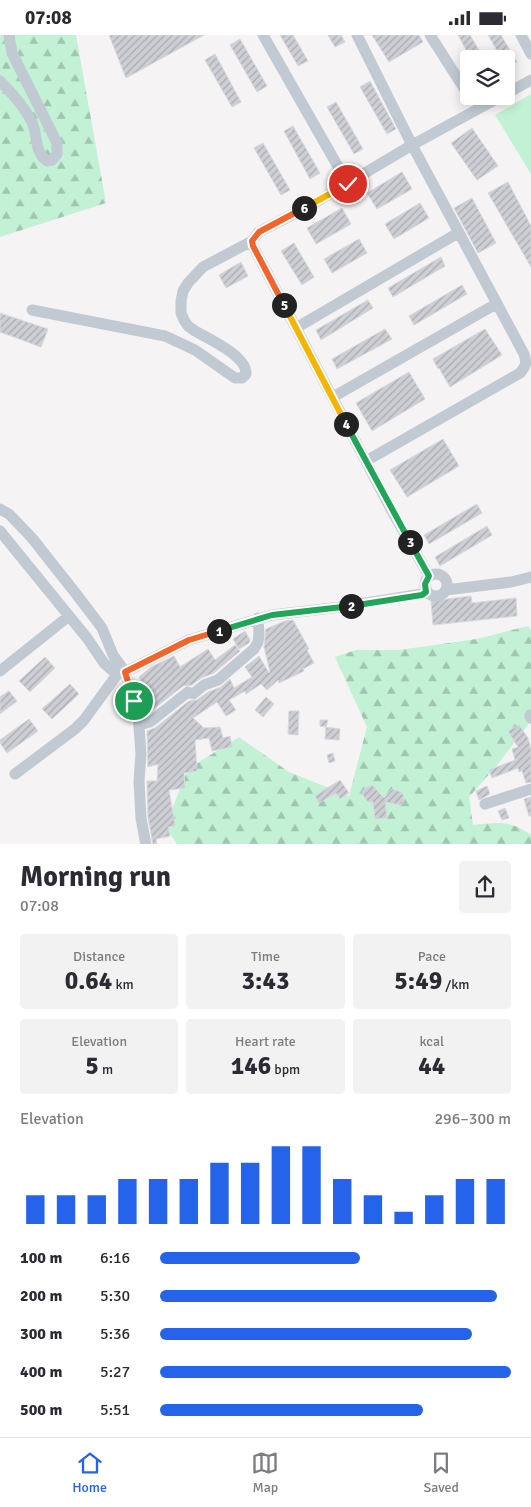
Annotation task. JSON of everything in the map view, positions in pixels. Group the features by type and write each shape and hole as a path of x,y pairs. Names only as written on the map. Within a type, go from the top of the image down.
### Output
{"street":[{"path":"0,81 25,111 32,123 38,151 42,158 47,161 52,160 57,154 57,143 12,53 9,35"},
{"path":"263,35 348,184"},
{"path":"357,35 458,233 524,354 526,362 525,367 520,373 366,461"},
{"path":"430,35 460,82"},
{"path":"521,35 531,54"},
{"path":"515,89 531,80"},
{"path":"475,105 478,110"},
{"path":"32,310 165,335 195,350 234,378 245,377 247,371 241,360 188,326 181,313 180,301 188,283 203,267 252,241 259,232 487,105"},
{"path":"296,328 458,233"},
{"path":"252,241 392,511 429,576"},
{"path":"333,397 496,304"},
{"path":"0,509 9,514 32,538 102,628 122,672 138,713 141,754 139,781 141,817 146,844"},
{"path":"0,531 87,638 104,663 112,670 122,672"},
{"path":"429,576 442,577 446,583 446,590"},
{"path":"426,592 425,584 429,576"},
{"path":"426,592 436,596 446,590 511,582 531,577"},
{"path":"15,774 75,729 122,672 189,640 272,615 422,595 426,592"},
{"path":"0,671 69,616"},
{"path":"139,725 150,722 188,692 193,694 204,685 218,680 254,649 258,642 258,618"},
{"path":"485,805 531,789"}],"green space":[{"path":"0,35 76,35 106,203 0,237"},
{"path":"531,94 531,174 495,115"},
{"path":"528,626 531,630 531,721 498,764 469,797 473,825 510,824 531,835 531,844 177,844 165,826 188,769 239,737 289,772 349,796 367,727 335,657 356,650 399,650 477,639"}],"building":[{"path":"109,35 204,35 126,78"},
{"path":"280,35 293,35 308,61 298,66"},
{"path":"328,35 341,35 345,42 335,47"},
{"path":"372,35 419,35 423,42 389,62"},
{"path":"458,35 470,35 479,50 466,50"},
{"path":"488,35 501,35 510,50 497,50"},
{"path":"240,39 267,86 257,92 230,45"},
{"path":"215,54 241,102 232,107 205,60"},
{"path":"370,81 396,129 387,134 360,87"},
{"path":"336,102 363,149 354,154 327,107"},
{"path":"293,126 320,173 310,179 284,131"},
{"path":"472,128 498,166 477,180 451,143"},
{"path":"263,143 290,190 281,195 254,148"},
{"path":"402,172 412,189 377,209 367,193"},
{"path":"508,182 531,226 531,267 488,193"},
{"path":"472,198 496,243 478,253 454,208"},
{"path":"420,203 429,218 394,239 385,224"},
{"path":"342,208 351,224 316,244 307,228"},
{"path":"359,239 367,253 332,273 324,259"},
{"path":"294,243 314,277 302,285 281,251"},
{"path":"441,257 445,266 393,297 388,288"},
{"path":"241,262 248,276 226,288 219,275"},
{"path":"462,285 467,294 414,325 409,316"},
{"path":"368,300 373,308 321,340 316,330"},
{"path":"0,313 48,329 41,347 0,332"},
{"path":"385,329 392,339 337,369 332,359"},
{"path":"485,329 502,355 450,387 433,359"},
{"path":"409,372 425,399 372,431 356,403"},
{"path":"443,439 459,466 407,497 390,470"},
{"path":"477,504 482,513 429,544 424,535"},
{"path":"487,526 492,535 440,566 435,557"},
{"path":"471,596 472,603 516,598 517,616 433,625 431,601"},
{"path":"293,620 309,649 307,650 314,663 303,669 304,671 279,683 278,680 267,690 261,684 246,694 245,691 229,700 236,710 226,716 217,702 193,718 204,728 220,727 223,738 230,736 232,747 212,751 209,738 195,740 197,771 184,773 185,788 169,790 175,826 168,827 170,836 156,839 157,844 153,844 148,817 147,781 157,781 158,764 148,767 147,731 155,728 189,701 197,700 208,692 221,687 230,679 234,688 252,677 245,667 259,656 269,673 264,647 266,629 285,621"},
{"path":"245,631 250,640 249,643 239,649 233,639"},
{"path":"235,645 240,651 214,673 201,678 192,685 183,686 146,715 142,700 150,696 139,677 151,667 174,656 180,667 208,649 215,660"},
{"path":"45,657 55,668 30,692 19,681"},
{"path":"70,684 79,694 52,719 42,709"},
{"path":"9,691 17,701 0,714 0,697"},
{"path":"266,697 274,704 263,717 255,710"},
{"path":"289,711 299,711 298,735 288,734"},
{"path":"29,719 38,731 7,753 0,740"},
{"path":"320,720 328,720 326,727 320,726"},
{"path":"519,725 528,738 531,749 531,782 526,783 522,771 519,772 518,768 492,778 489,770 515,760 512,749 518,747 508,731"},
{"path":"326,727 340,729 339,740 325,739"},
{"path":"333,753 335,761 329,763 327,755"},
{"path":"340,780 349,793 340,799 336,793 319,803 315,796"},
{"path":"372,785 384,798 392,789 401,792 404,796 403,803 400,805 385,802 387,818 375,819 373,802 368,802 362,794 364,789"},
{"path":"487,786 490,794 479,800 476,791"},
{"path":"531,797 531,816 529,816 524,799"},
{"path":"505,808 509,818 502,820 498,811"}],"route":[{"path":"134,701 125,672 189,640 272,615 422,595 426,592 425,584 429,576 392,511 252,241 259,232 348,184"}]}
